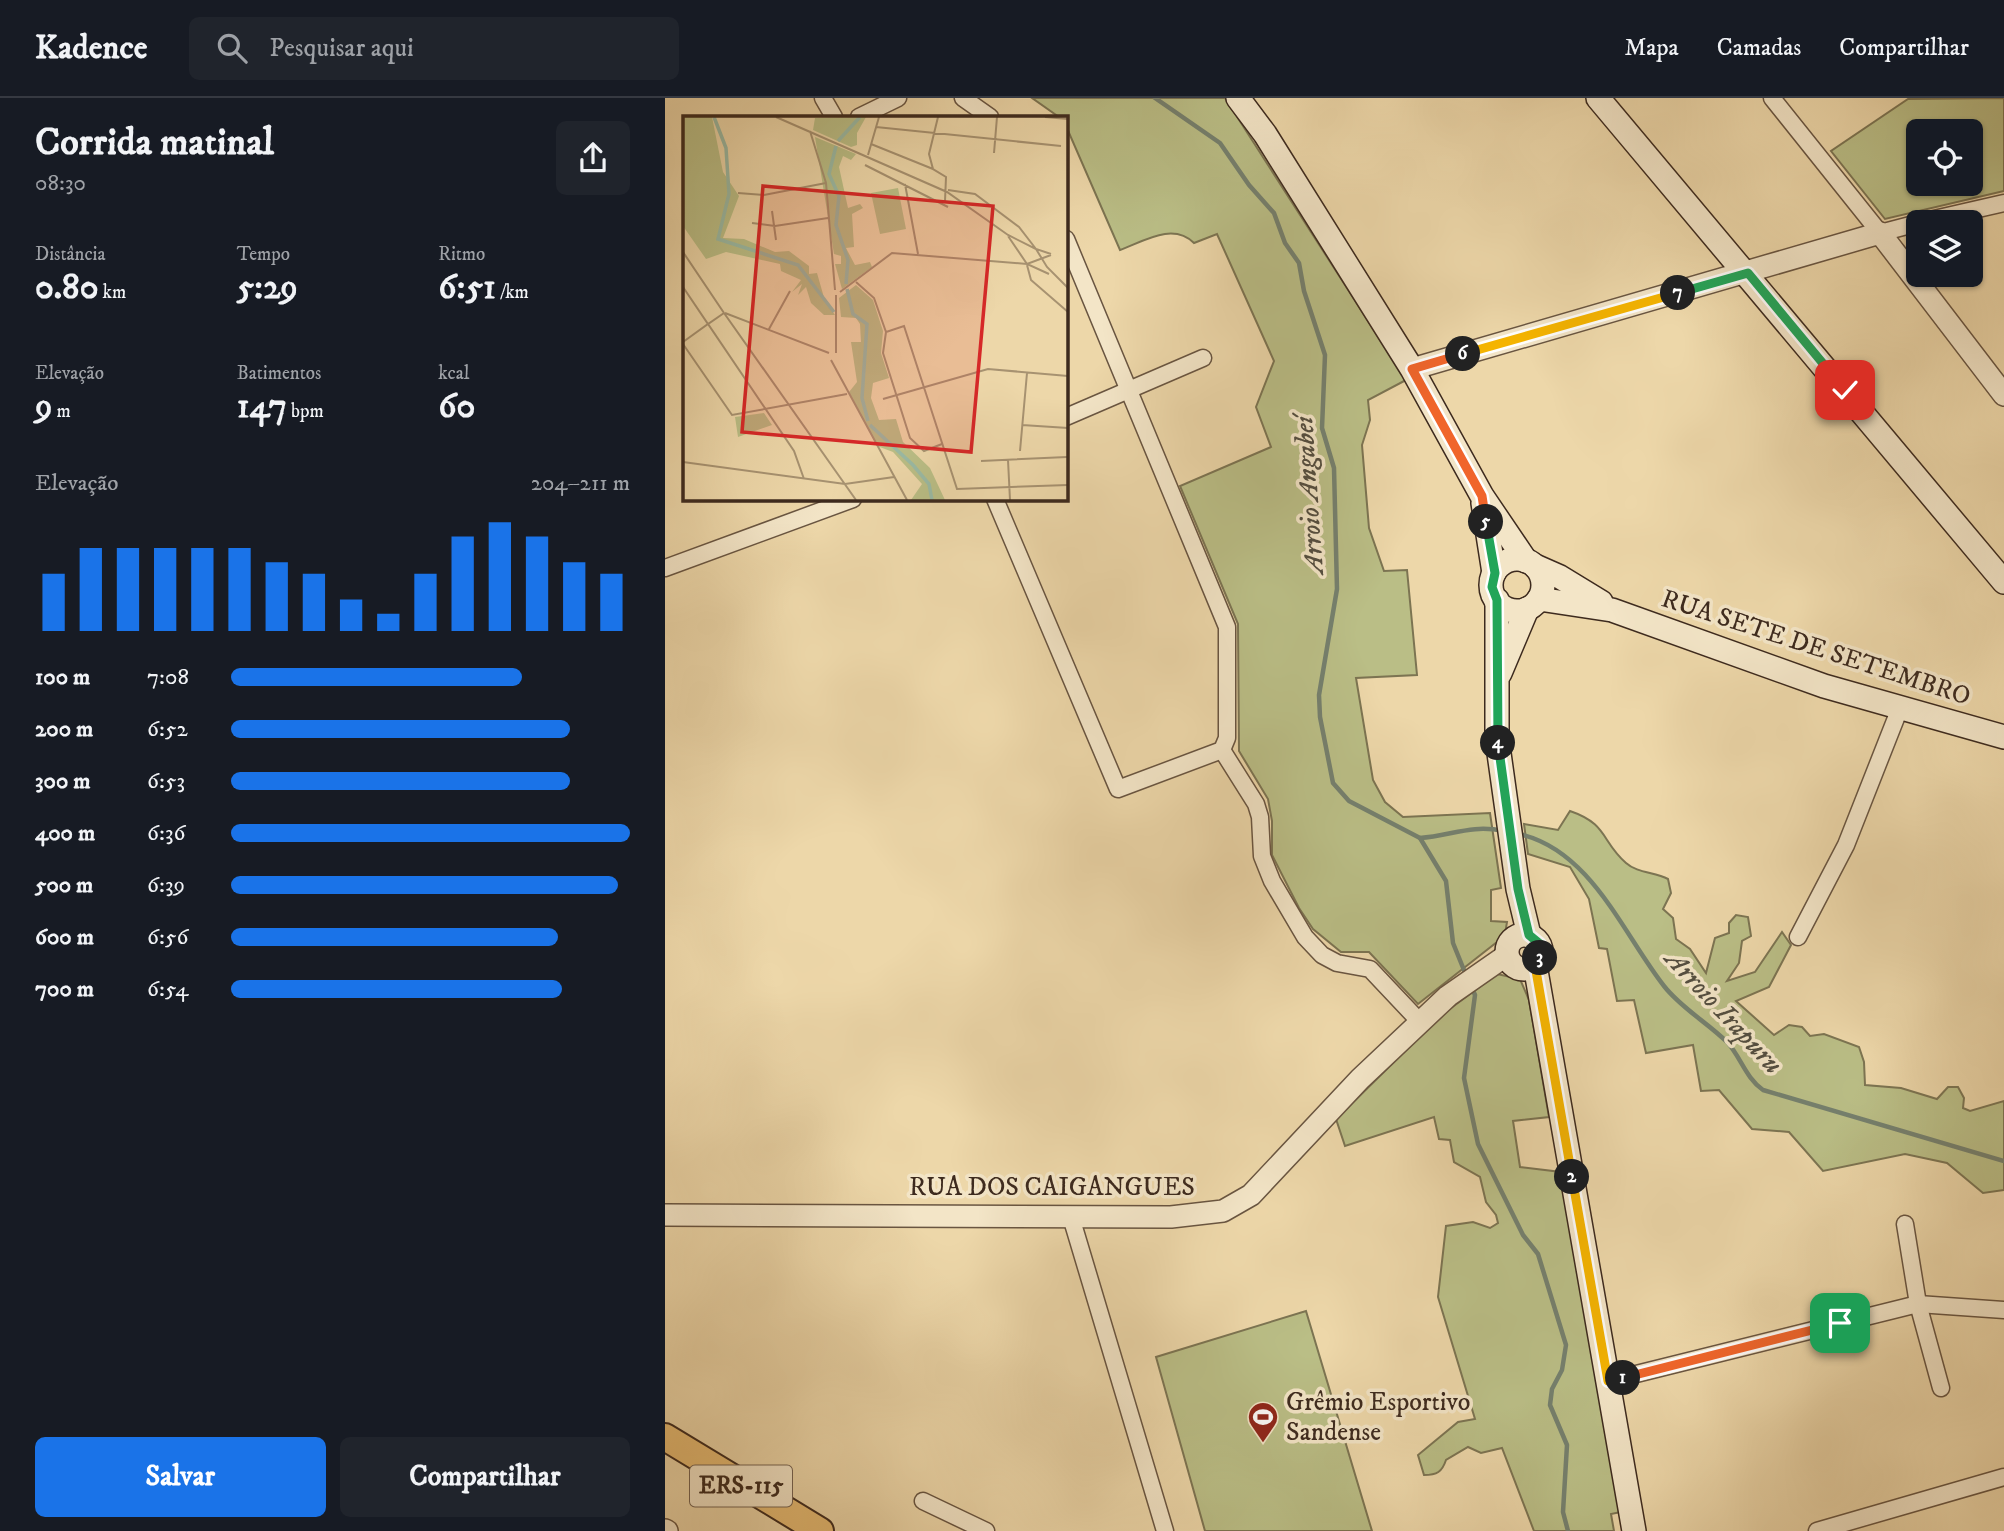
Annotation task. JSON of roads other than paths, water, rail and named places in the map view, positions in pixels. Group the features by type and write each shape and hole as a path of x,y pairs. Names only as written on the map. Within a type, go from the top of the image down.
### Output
{"main road":[{"path":"1238,98 1265,134 1412,369 1482,496 1542,579 1497,679"},
{"path":"1598,98 1748,273 2004,582"},
{"path":"1482,496 1495,573 1492,587 1497,600 1497,738 1518,889 1515,967 1529,968 1535,965 1634,1531"},
{"path":"1495,573 1508,561 1530,563"},
{"name":"RUA SETE DE SETEMBRO","path":"1530,563 1560,577 1612,610 1824,686 2004,737"},
{"path":"1497,600 1510,610 1533,604"},
{"name":"RUA SETE DE SETEMBRO","path":"1533,604 1612,610"},
{"name":"ERS-115","path":"665,1437 820,1531"}],"street":[{"path":"823,98 833,116"},
{"path":"861,116 898,98"},
{"path":"963,98 989,116"},
{"path":"1772,98 2004,395"},
{"path":"1975,210 2004,203"},
{"path":"1412,369 1906,226"},
{"path":"995,500 1118,789 1222,750 1227,738 1227,627 1067,241"},
{"path":"1067,417 1203,358"},
{"path":"665,568 850,500"},
{"path":"1798,937 1846,845 1900,708"},
{"path":"1222,750 1256,804 1260,817 1262,856 1272,881 1305,937 1322,954 1337,963 1370,970 1420,1021"},
{"name":"RUA DOS CAIGANGUES","path":"665,1215 1171,1217 1206,1214 1236,1206 1277,1170 1360,1079 1420,1021 1517,942"},
{"path":"1071,1217 1165,1531"},
{"path":"1905,1224 1918,1304 1941,1388"},
{"path":"1608,1381 1918,1304 2004,1310"},
{"path":"1817,1531 2004,1477"},
{"path":"923,1501 986,1531"},
{"path":"950,1531 965,1521"}],"waterway":[{"name":"Arroio Angabeí","path":"1155,98 1220,143 1249,185 1274,213 1285,243 1299,263 1304,291 1325,355 1322,428 1334,468 1337,589 1319,695 1320,717 1333,783 1349,801 1420,838 1446,881 1453,943 1466,975"},
{"name":"Arroio Irapuru","path":"1420,838 1481,829 1504,831"},
{"name":"Arroio Irapuru","path":"1519,834 1544,843 1566,857 1586,875 1664,986 1728,1043 1752,1080 1763,1090 2004,1161"},
{"name":"Arroio Angabeí","path":"1471,986 1475,995 1464,1078 1478,1144 1523,1235 1538,1254 1566,1345 1562,1370 1552,1389 1550,1405 1567,1445 1563,1512 1568,1531"}],"place":[{"name":"Grêmio Esportivo Sandense","path":"1263,1444"}]}
